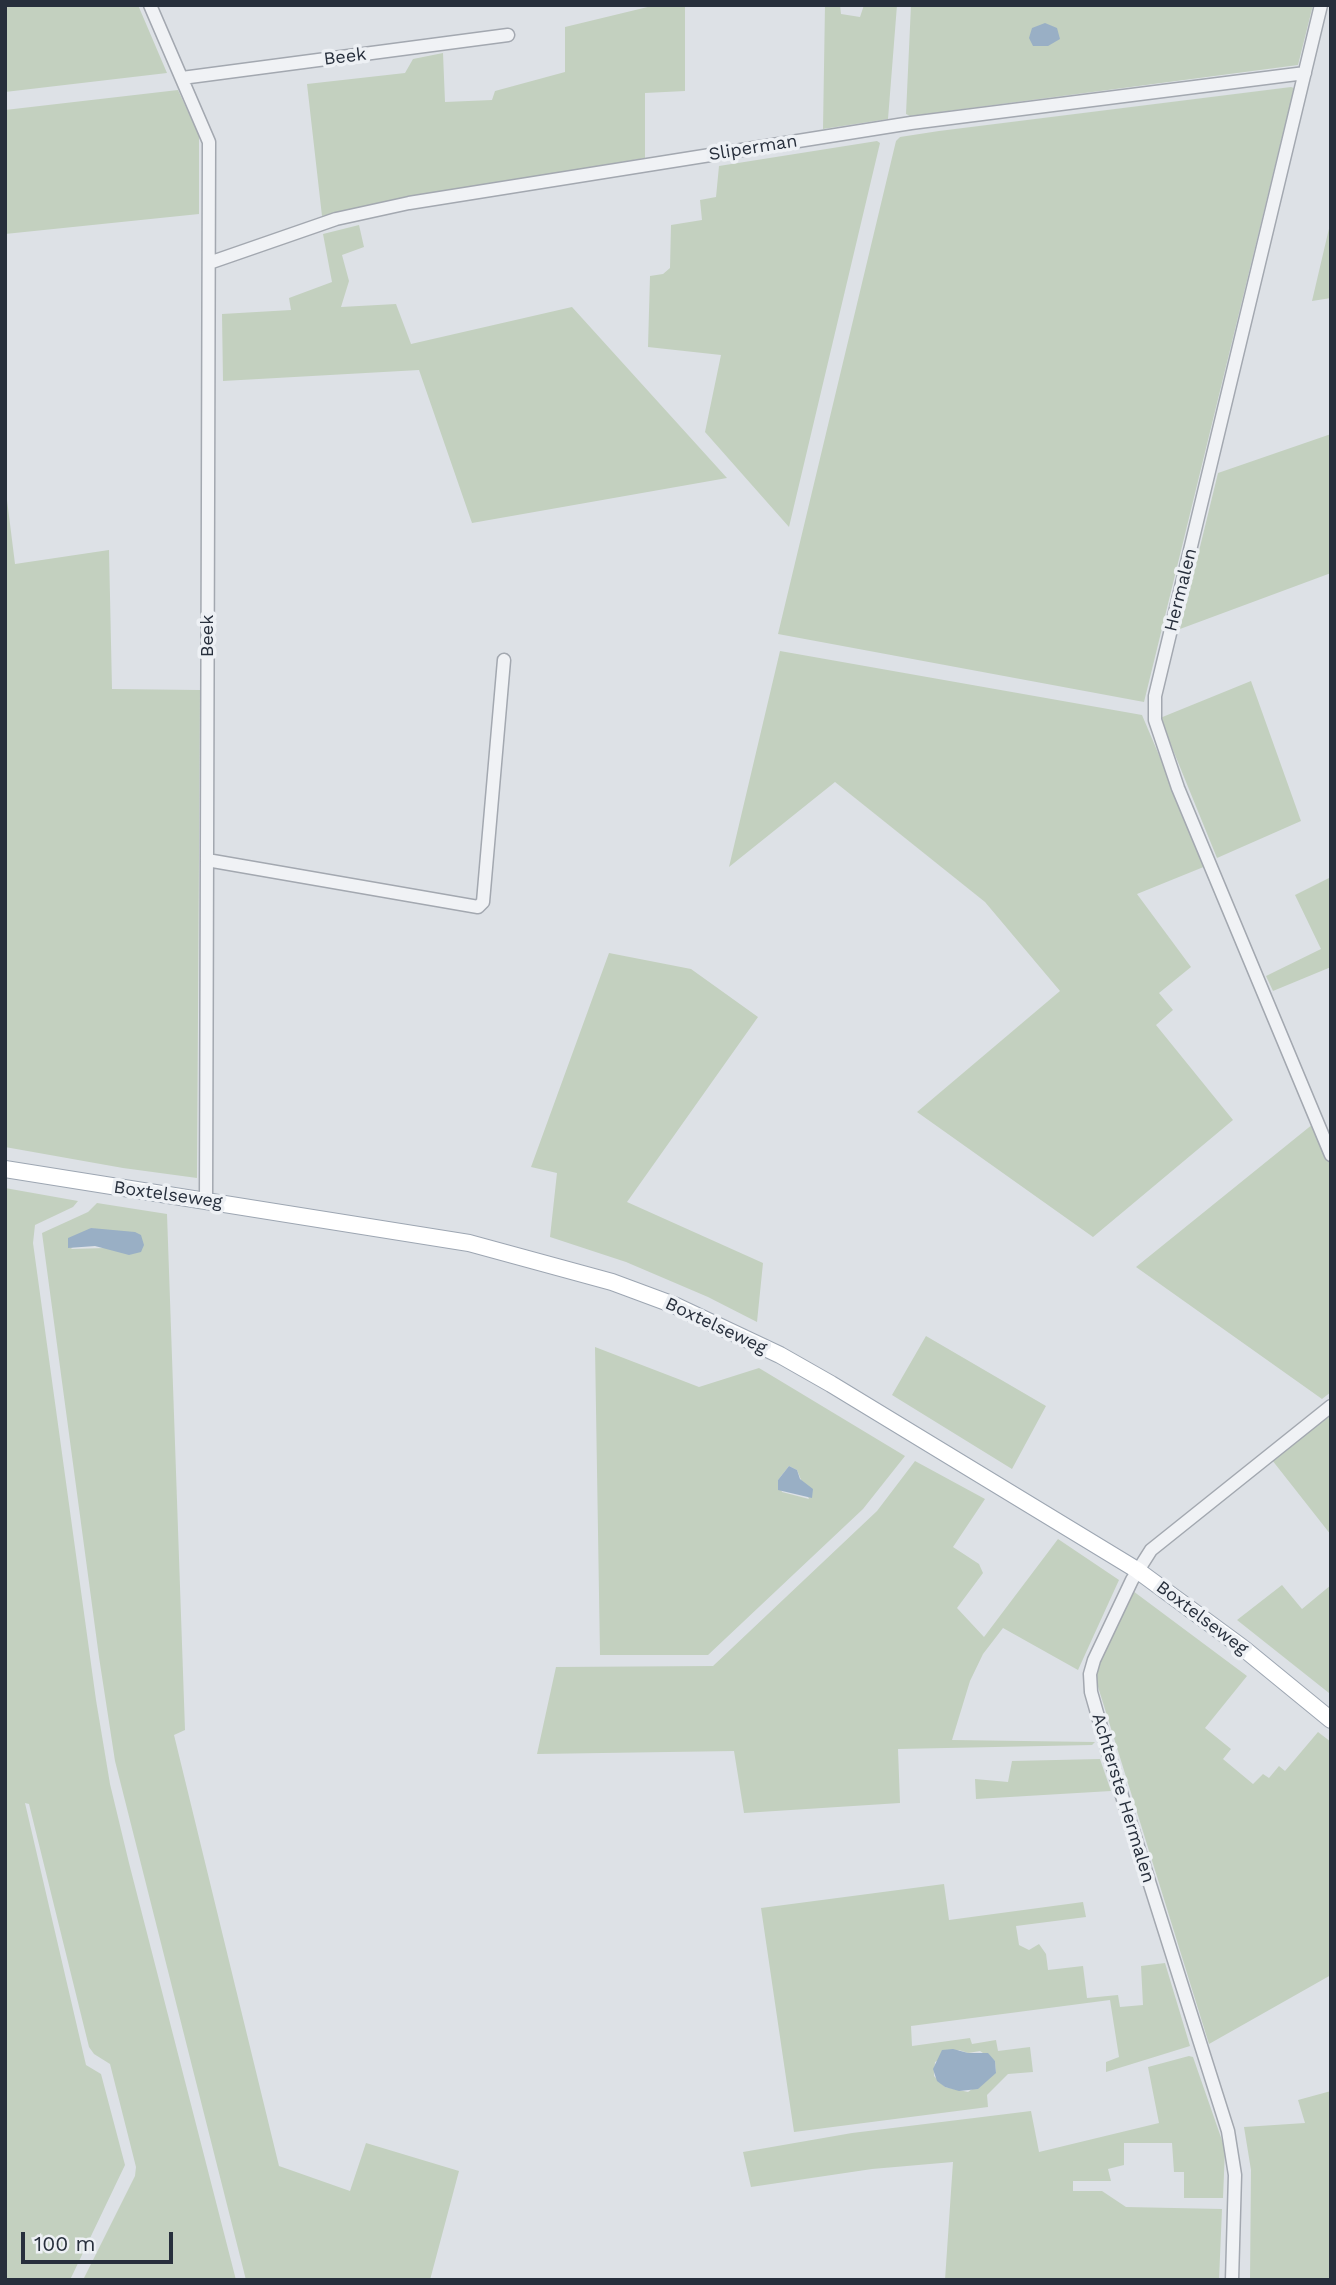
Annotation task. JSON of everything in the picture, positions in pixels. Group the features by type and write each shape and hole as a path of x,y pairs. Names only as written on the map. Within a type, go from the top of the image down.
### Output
{"main road":[{"name":"Boxtelseweg","path":"5,1169 469,1243 599,1278 674,1306 780,1355 831,1384 1137,1570 1243,1648 1331,1720"}],"street":[{"name":"Beek","path":"150,5 209,142 206,1200"},
{"name":"Hermalen","path":"1321,5 1156,696 1155,719 1178,788 1331,1154"},
{"name":"Beek","path":"182,78 508,35"},
{"name":"Sliperman","path":"209,263 336,219 409,203 911,123 1305,73"},
{"path":"207,860 478,907 483,902 504,660"},
{"name":"Achterste Hermalen","path":"1232,2280 1235,2175 1228,2132 1091,1692 1094,1660 1137,1570 1151,1550 1331,1406"}],"green space":[{"path":"5,5 138,5 167,73 5,92"},
{"path":"656,5 685,5 685,91 645,93 645,158 435,193 322,216 307,84 405,73 413,59 443,53 445,102 492,100 495,91 565,72 565,27"},
{"path":"825,5 840,5 841,14 860,17 864,5 897,5 888,119 823,129"},
{"path":"911,5 1313,5 1298,65 910,116 906,114"},
{"path":"1294,88 1144,702 778,634 896,141 900,137 939,131"},
{"path":"178,90 199,135 199,214 5,234 5,110"},
{"path":"877,141 880,143 789,527 705,432 721,355 648,347 650,276 663,274 670,268 671,225 702,220 700,200 716,197 719,166"},
{"path":"1331,220 1331,298 1312,301"},
{"path":"359,225 364,247 342,255 349,281 341,307 396,304 411,344 572,307 727,478 472,523 419,370 223,381 222,314 291,310 289,298 332,282 323,234"},
{"path":"1331,434 1331,573 1180,629 1218,473"},
{"path":"5,484 15,564 109,550 112,689 200,690 197,1178 5,1147"},
{"path":"780,651 1142,715 1206,866 1137,894 1191,967 1159,993 1173,1010 1156,1025 1233,1120 1093,1237 917,1112 1060,991 985,902 835,782 729,867"},
{"path":"1251,681 1301,821 1217,858 1160,718"},
{"path":"1331,877 1331,967 1273,991 1266,976 1321,949 1295,895"},
{"path":"609,953 691,969 758,1017 627,1202 763,1263 757,1322 708,1297 626,1262 550,1237 557,1173 531,1167"},
{"path":"1313,1124 1331,1167 1331,1392 1322,1399 1136,1267"},
{"path":"5,1188 78,1201 73,1207 35,1225 33,1243 96,1700 110,1784 129,1863 236,2280 83,2280 135,2176 136,2167 110,2064 94,2054 89,2047 29,1804 25,1803 86,2065 101,2074 125,2165 70,2280 5,2280"},
{"path":"97,1203 167,1214 185,1730 174,1735 279,2166 350,2191 366,2143 459,2171 430,2280 246,2280 115,1761 99,1657 42,1233 88,1212","holes":["91,1228 120,1231 105,1248 71,1249"]},
{"path":"926,1336 1046,1406 1012,1469 892,1395"},
{"path":"595,1347 699,1387 759,1368 905,1456 863,1509 708,1655 600,1655","holes":["789,1466 797,1470 809,1499 782,1492 778,1480"]},
{"path":"1331,1412 1331,1535 1272,1460"},
{"path":"915,1461 985,1499 953,1547 979,1564 983,1573 957,1608 984,1637 1058,1539 1119,1580 1078,1670 1003,1628 983,1654 970,1681 952,1740 1095,1742 1092,1745 898,1749 900,1803 744,1813 734,1751 537,1754 556,1667 713,1666 877,1511"},
{"path":"1282,1585 1302,1609 1331,1585 1329,1693 1237,1620"},
{"path":"1133,1591 1247,1676 1205,1728 1231,1749 1223,1759 1253,1784 1263,1774 1269,1778 1279,1766 1285,1771 1318,1732 1331,1742 1331,1975 1209,2044 1095,1677 1101,1654"},
{"path":"1100,1759 1111,1791 976,1799 975,1779 1008,1782 1012,1761"},
{"path":"944,1884 949,1920 1083,1902 1086,1917 1016,1926 1019,1945 1029,1950 1039,1944 1046,1954 1048,1970 1083,1966 1087,1998 1118,1995 1120,2007 1143,2005 1141,1966 1165,1963 1190,2046 1106,2072 1106,2062 1119,2057 1110,2000 911,2026 912,2046 970,2038 972,2044 996,2040 998,2051 1030,2047 1033,2072 1008,2074 987,2095 988,2107 794,2132 761,1908","holes":["959,2050 968,2053 980,2051 995,2061 996,2072 968,2092 945,2087 934,2076 935,2062"]},
{"path":"1193,2057 1225,2149 1223,2198 1184,2198 1184,2172 1174,2172 1172,2143 1124,2143 1124,2165 1108,2169 1111,2181 1073,2181 1073,2191 1102,2191 1126,2207 1222,2209 1219,2280 945,2280 953,2162 872,2169 751,2187 743,2152 852,2133 1031,2111 1039,2152 1159,2123 1148,2067"},
{"path":"1331,2091 1331,2280 1250,2280 1251,2170 1244,2127 1305,2123 1298,2100"}],"water":[{"path":"1045,23 1057,28 1060,39 1048,46 1033,46 1029,38 1032,28"},
{"path":"91,1228 135,1232 141,1235 144,1245 141,1252 129,1255 95,1246 68,1248 68,1238"},
{"path":"789,1466 797,1470 800,1479 813,1489 812,1498 778,1490 778,1480"},
{"path":"953,2049 968,2053 988,2053 995,2061 996,2073 978,2089 959,2091 945,2087 937,2081 933,2069 942,2050"}]}
